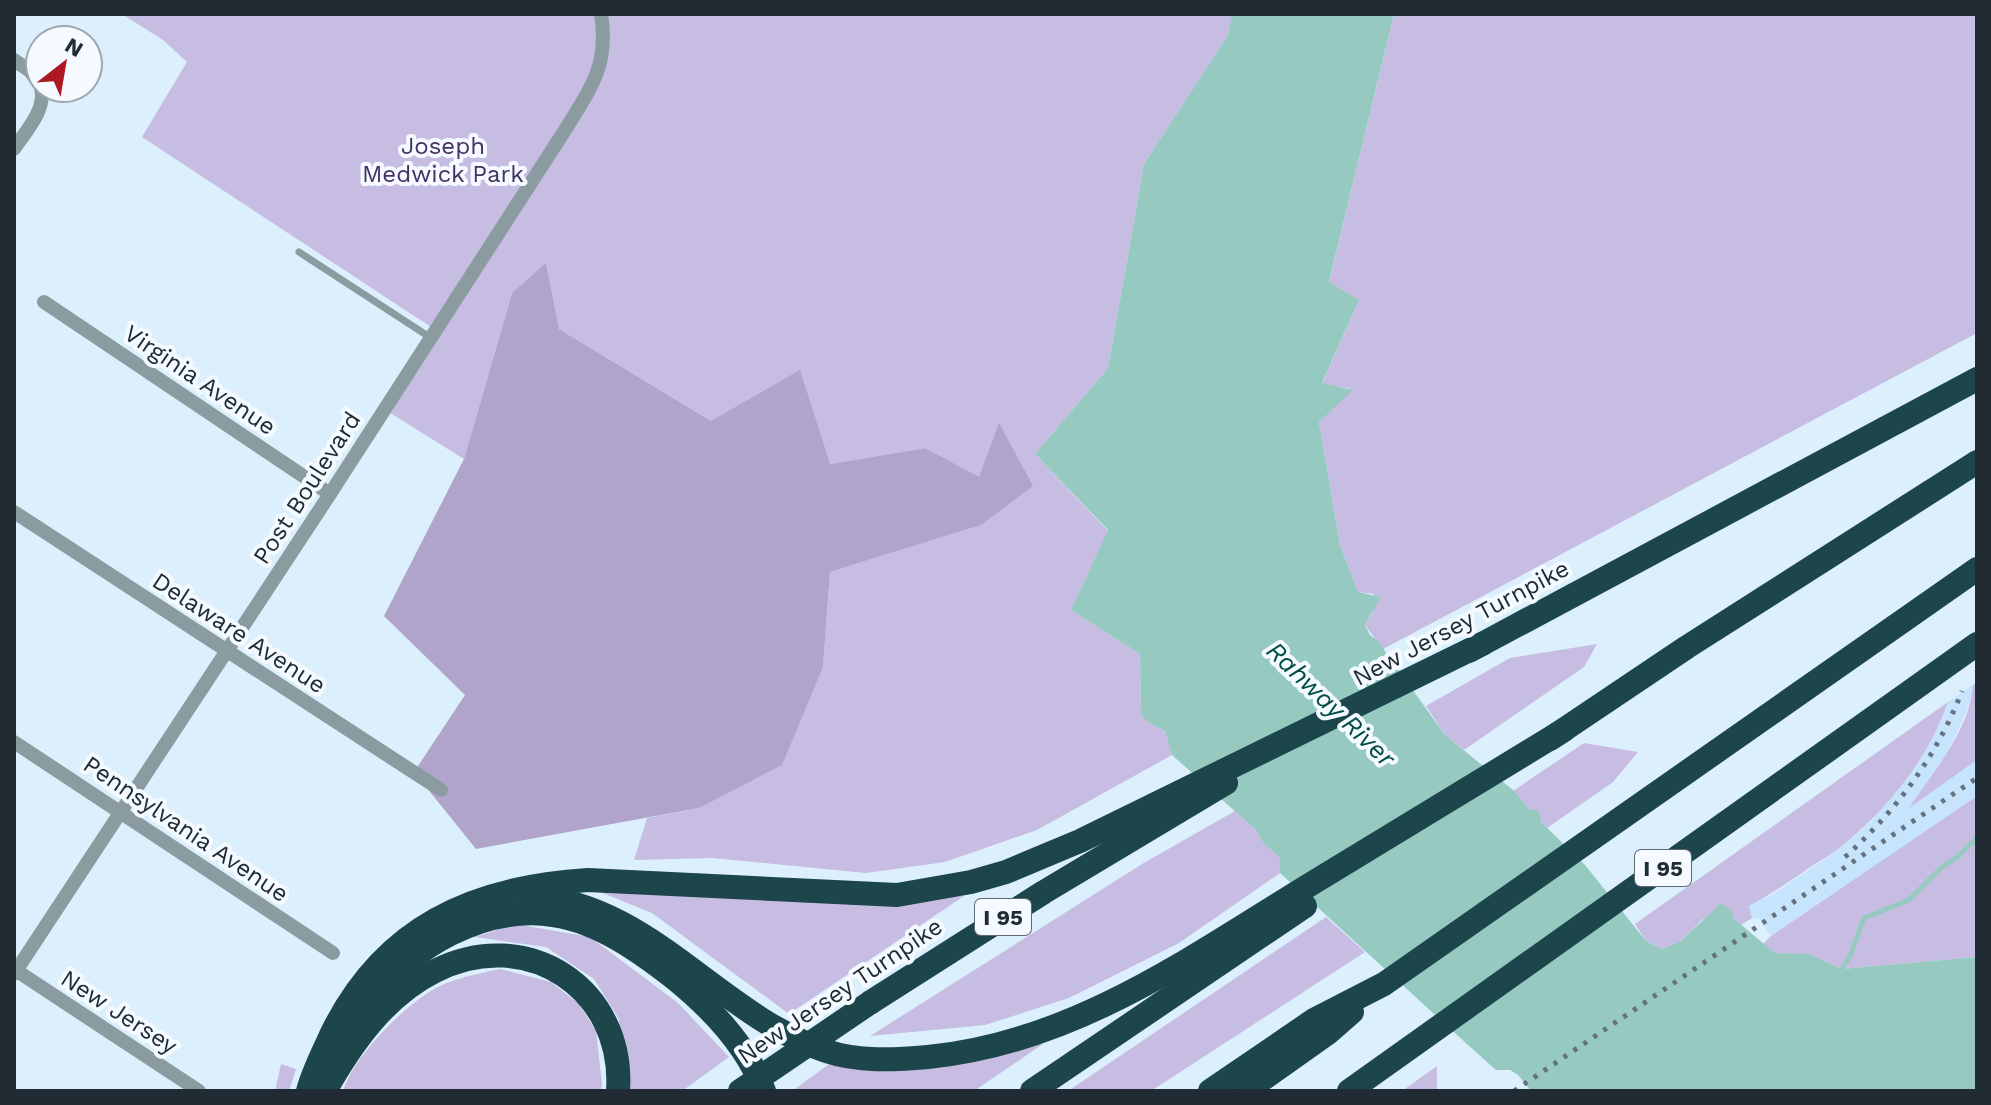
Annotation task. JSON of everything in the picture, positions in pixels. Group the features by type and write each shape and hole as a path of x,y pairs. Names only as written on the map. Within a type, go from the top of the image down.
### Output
{"highway":[{"name":"New Jersey Turnpike","path":"740,1091 1129,827 1482,644 1977,379"},
{"path":"1032,1091 1237,940 1977,462"},
{"name":"I 95","path":"1210,1091 1321,1026 1384,984 1977,569"},
{"name":"I 95","path":"1349,1091 1977,644"},
{"path":"308,1091 341,1014 369,973 416,931 445,913 482,897 551,882 588,880 897,895 935,890 1006,872 1080,841 1129,827"},
{"path":"482,897 514,894 546,896 581,904 611,916 642,934 766,1024 799,1042 838,1055 877,1059 951,1055 1053,1028 1237,940"},
{"path":"325,1091 356,1023 374,996 406,963 456,931 484,921 512,915 545,914 575,920 605,932 662,968 718,1019 739,1045 764,1091"},
{"path":"325,1091 363,1031 410,987 435,971 464,959 491,954 520,956 547,965 588,994 603,1015 613,1038 619,1064 618,1091"},
{"path":"1246,1091 1321,1026"}],"street":[{"name":"Post Boulevard","path":"15,971 330,494 597,77 604,40 601,14"},
{"path":"14,149 40,104"},
{"name":"Virginia Avenue","path":"44,302 330,494"},
{"name":"Delaware Avenue","path":"14,512 441,790"},
{"name":"Pennsylvania Avenue","path":"14,742 333,953"},
{"name":"New Jersey","path":"15,971 199,1091"}],"lane":[{"path":"299,252 431,338"}],"shaded area":[{"path":"546,263 559,329 711,421 800,370 830,464 925,448 979,477 999,423 1033,486 981,525 830,572 823,667 782,765 699,808 476,849 414,772 465,695 384,616 464,459 512,293"},
{"path":"1973,685 1973,694 1946,754 1912,806 1977,760 1977,796 1771,936 1759,918 1752,918 1749,906 1775,893 1835,852 1868,824 1897,792 1914,767 1940,723 1948,702"}],"green space":[{"name":"Joseph Medwick Park","path":"122,14 1232,14 1228,35 1144,164 1108,368 1035,454 1108,531 1071,610 1140,654 1141,714 1146,721 1165,731 1172,755 1037,830 945,862 866,873 712,858 634,860 647,818 699,808 823,667 830,572 981,525 999,424 979,478 925,448 830,464 711,421 559,329 546,264 512,293 464,459 379,406 431,327 142,137 187,62 163,40"},
{"path":"1394,14 1977,14 1977,333 1383,649 1365,625 1372,614 1374,594 1358,592 1340,545 1319,422 1351,389 1322,384 1359,300 1329,283"},
{"path":"1597,644 1584,667 1464,750 1445,735 1426,706 1510,658"},
{"path":"1977,682 1977,760 1909,808 1958,734 1973,685"},
{"path":"1948,702 1929,744 1889,801 1834,852 1749,906 1752,918 1741,925 1733,918 1703,919 1681,941 1662,949 1646,941 1635,924"},
{"path":"1584,743 1638,752 1613,782 1547,828 1513,791"},
{"path":"1977,796 1977,957 1842,969 1809,954 1775,953 1763,944 1771,936"},
{"path":"1235,811 1279,857 1280,873 1179,943 1069,998 985,1025 870,1036 1142,864"},
{"path":"595,890 918,898 964,896 789,1014 652,913"},
{"path":"1326,917 1365,952 1151,1091 1068,1091"},
{"path":"515,924 590,937 678,1003 729,1057 682,1091 621,1091 619,1019 594,979 546,947 475,937"},
{"path":"500,969 551,982 579,1004 596,1031 601,1091 343,1091 368,1048 421,997 449,982"},
{"path":"1043,1044 974,1091 792,1091 832,1062 999,1051"},
{"path":"281,1064 296,1069 289,1091 275,1091"},
{"path":"1437,1066 1437,1091 1402,1091"}],"water":[{"name":"Rahway River","path":"1232,14 1394,14 1329,282 1359,300 1322,383 1353,390 1319,422 1340,545 1358,592 1381,597 1365,625 1370,635 1377,640 1445,735 1513,790 1529,809 1539,811 1541,822 1585,865 1646,941 1662,949 1681,941 1721,903 1732,911 1733,918 1775,953 1809,954 1842,969 1977,957 1977,1091 1531,1091 1510,1070 1496,1070 1280,873 1279,857 1263,843 1256,830 1172,755 1165,731 1146,721 1141,714 1140,654 1071,610 1108,530 1035,454 1108,368 1144,164 1228,35"}],"waterway":[{"path":"1839,974 1851,954 1864,918 1909,900 1977,838"}],"railway":[{"path":"1845,857 1881,821 1913,781 1940,738 1962,691"},
{"path":"1514,1091 1977,778"}]}
